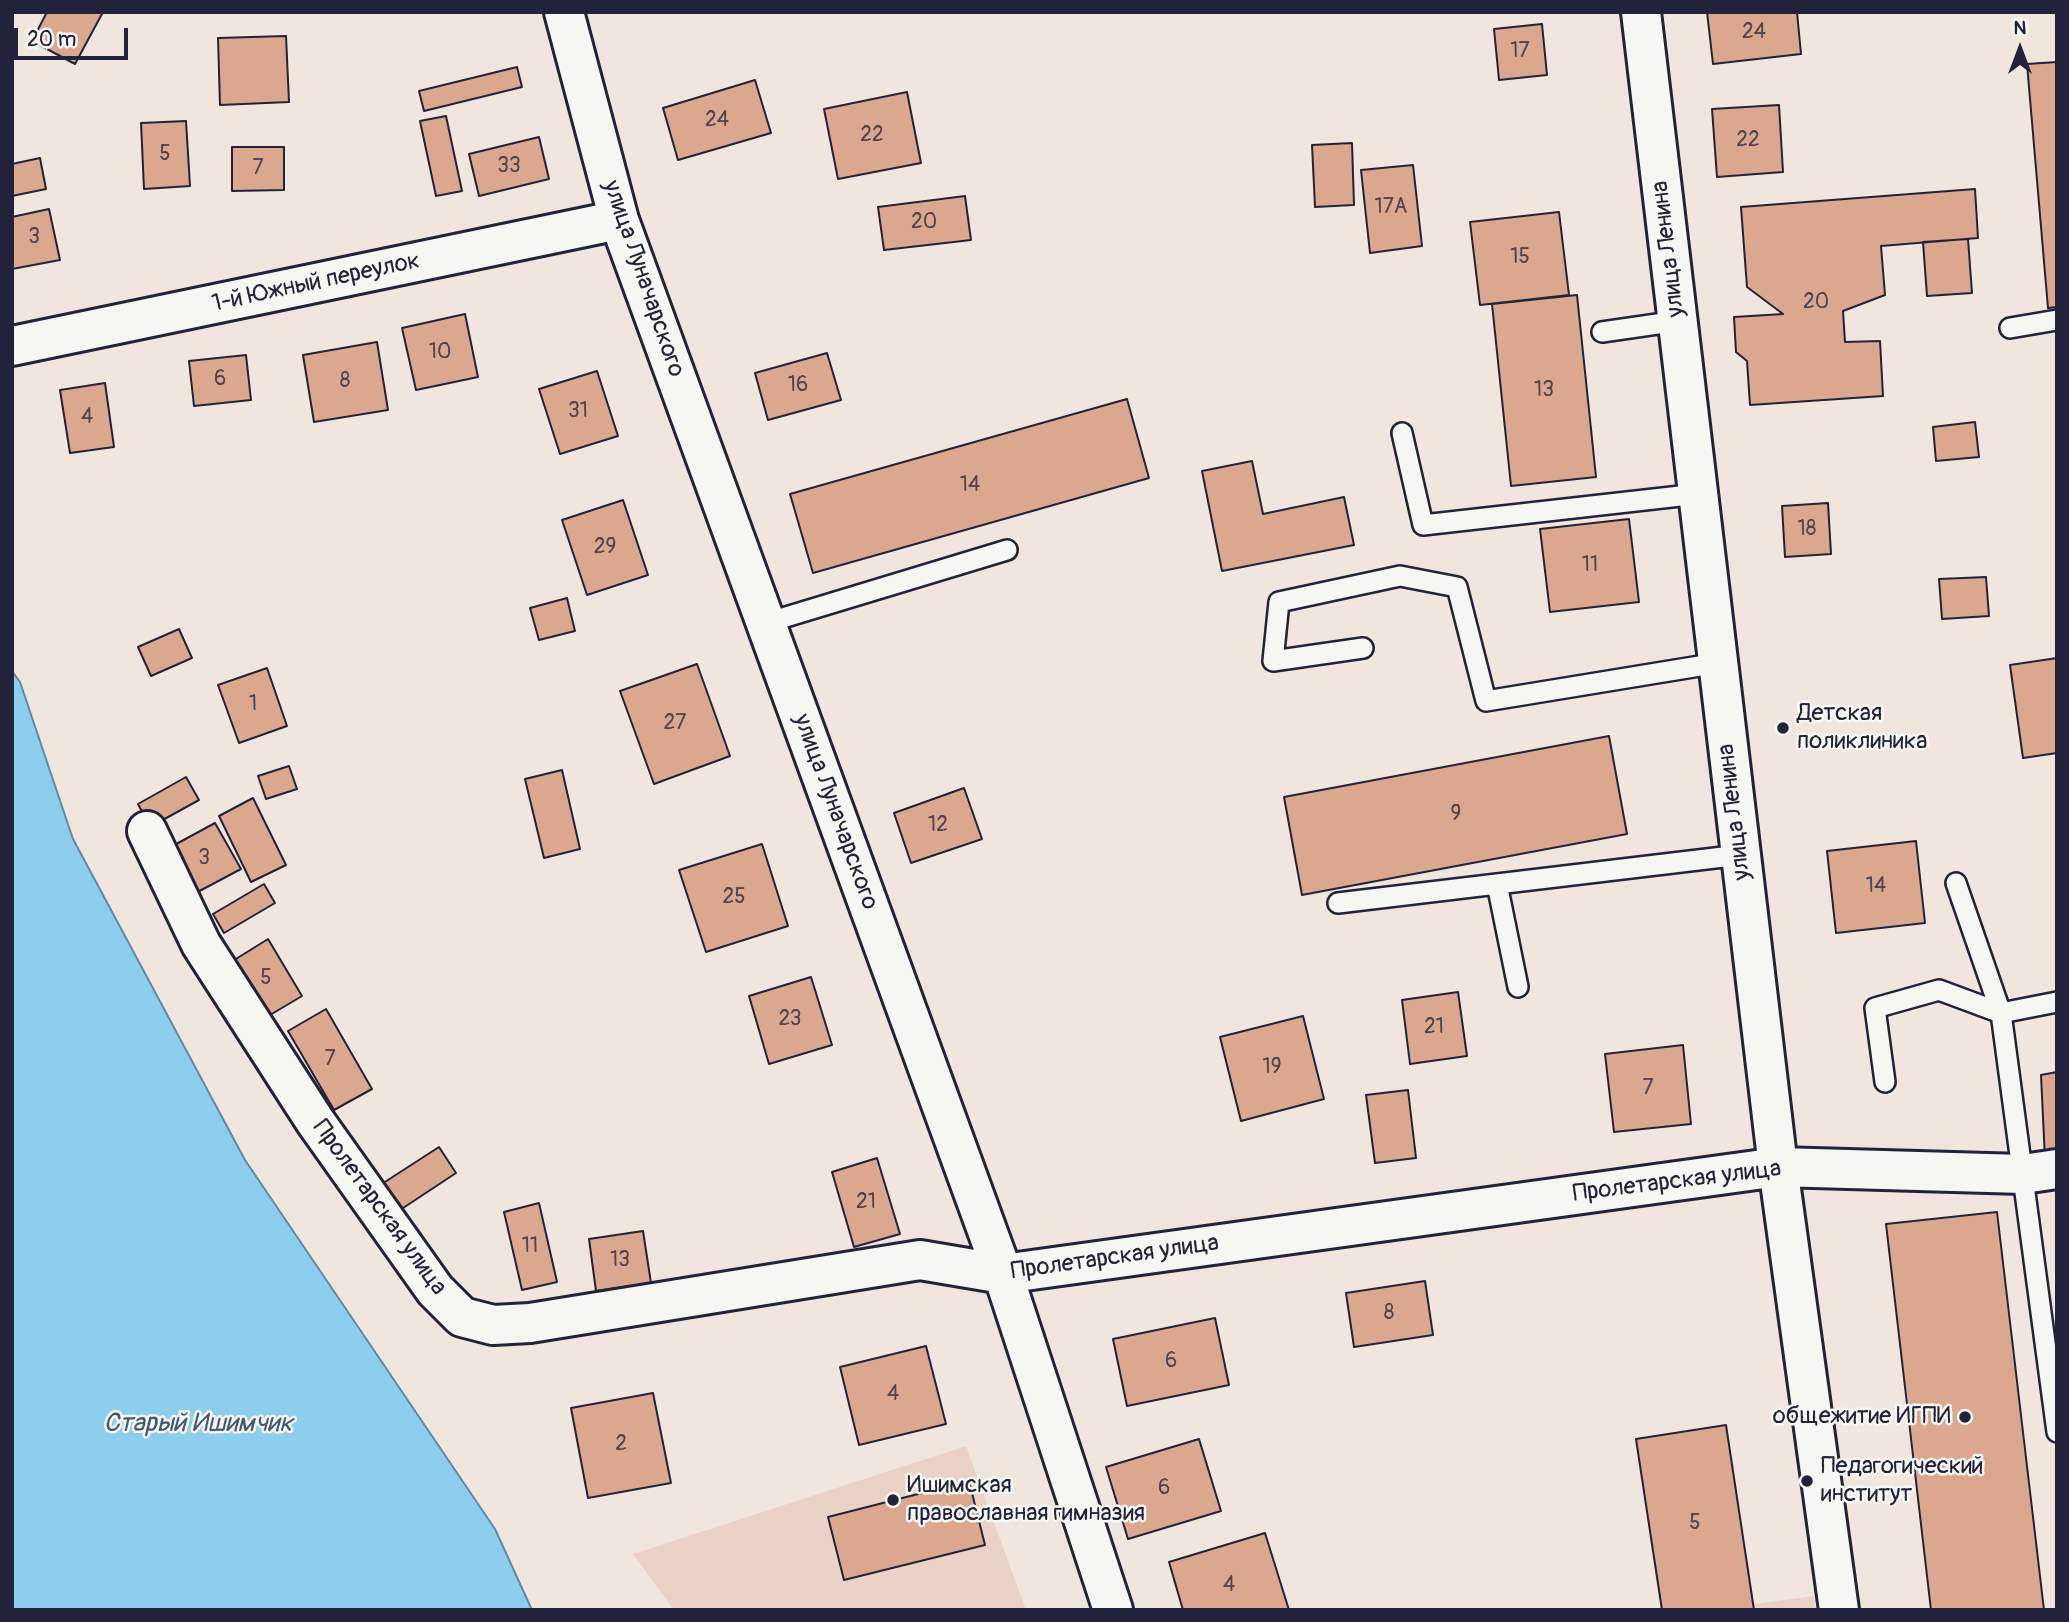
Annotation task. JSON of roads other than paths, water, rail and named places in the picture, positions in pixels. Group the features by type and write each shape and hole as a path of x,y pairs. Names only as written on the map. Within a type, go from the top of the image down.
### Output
{"street":[{"name":"улица Луначарского","path":"564,12 619,220 1003,1274 1113,1610"},
{"name":"улица Ленина","path":"1641,12 1777,1167 1839,1610"},
{"name":"1-й Южный переулок","path":"12,346 619,220"},
{"name":"Пролетарская улица","path":"147,831 201,944 315,1121 435,1290 462,1317 493,1325 530,1323 920,1260 1003,1274 1777,1167 2040,1172"}],"lane":[{"path":"2010,328 2057,320"},
{"path":"1602,332 1678,321"},
{"path":"1402,433 1423,526 1698,494"},
{"path":"766,623 1007,550"},
{"path":"1363,648 1272,661 1279,602 1400,576 1457,587 1486,701 1718,663"},
{"path":"1338,903 1741,855"},
{"path":"1956,883 2001,1013 2040,1172 2057,1432"},
{"path":"1497,884 1518,987"},
{"path":"1885,1082 1875,1008 1939,990 2001,1013 2057,1002"}],"water":[{"name":"Старый Ишимчик","path":"12,671 20,682 73,839 245,1160 495,1529 532,1610 12,1610"}],"place":[{"name":"Детская поликлиника","path":"1783,728"},
{"name":"общежитие ИГПИ","path":"1965,1417"},
{"name":"Педагогический институт","path":"1807,1481"},
{"name":"Ишимская православная гимназия","path":"893,1500"}]}
